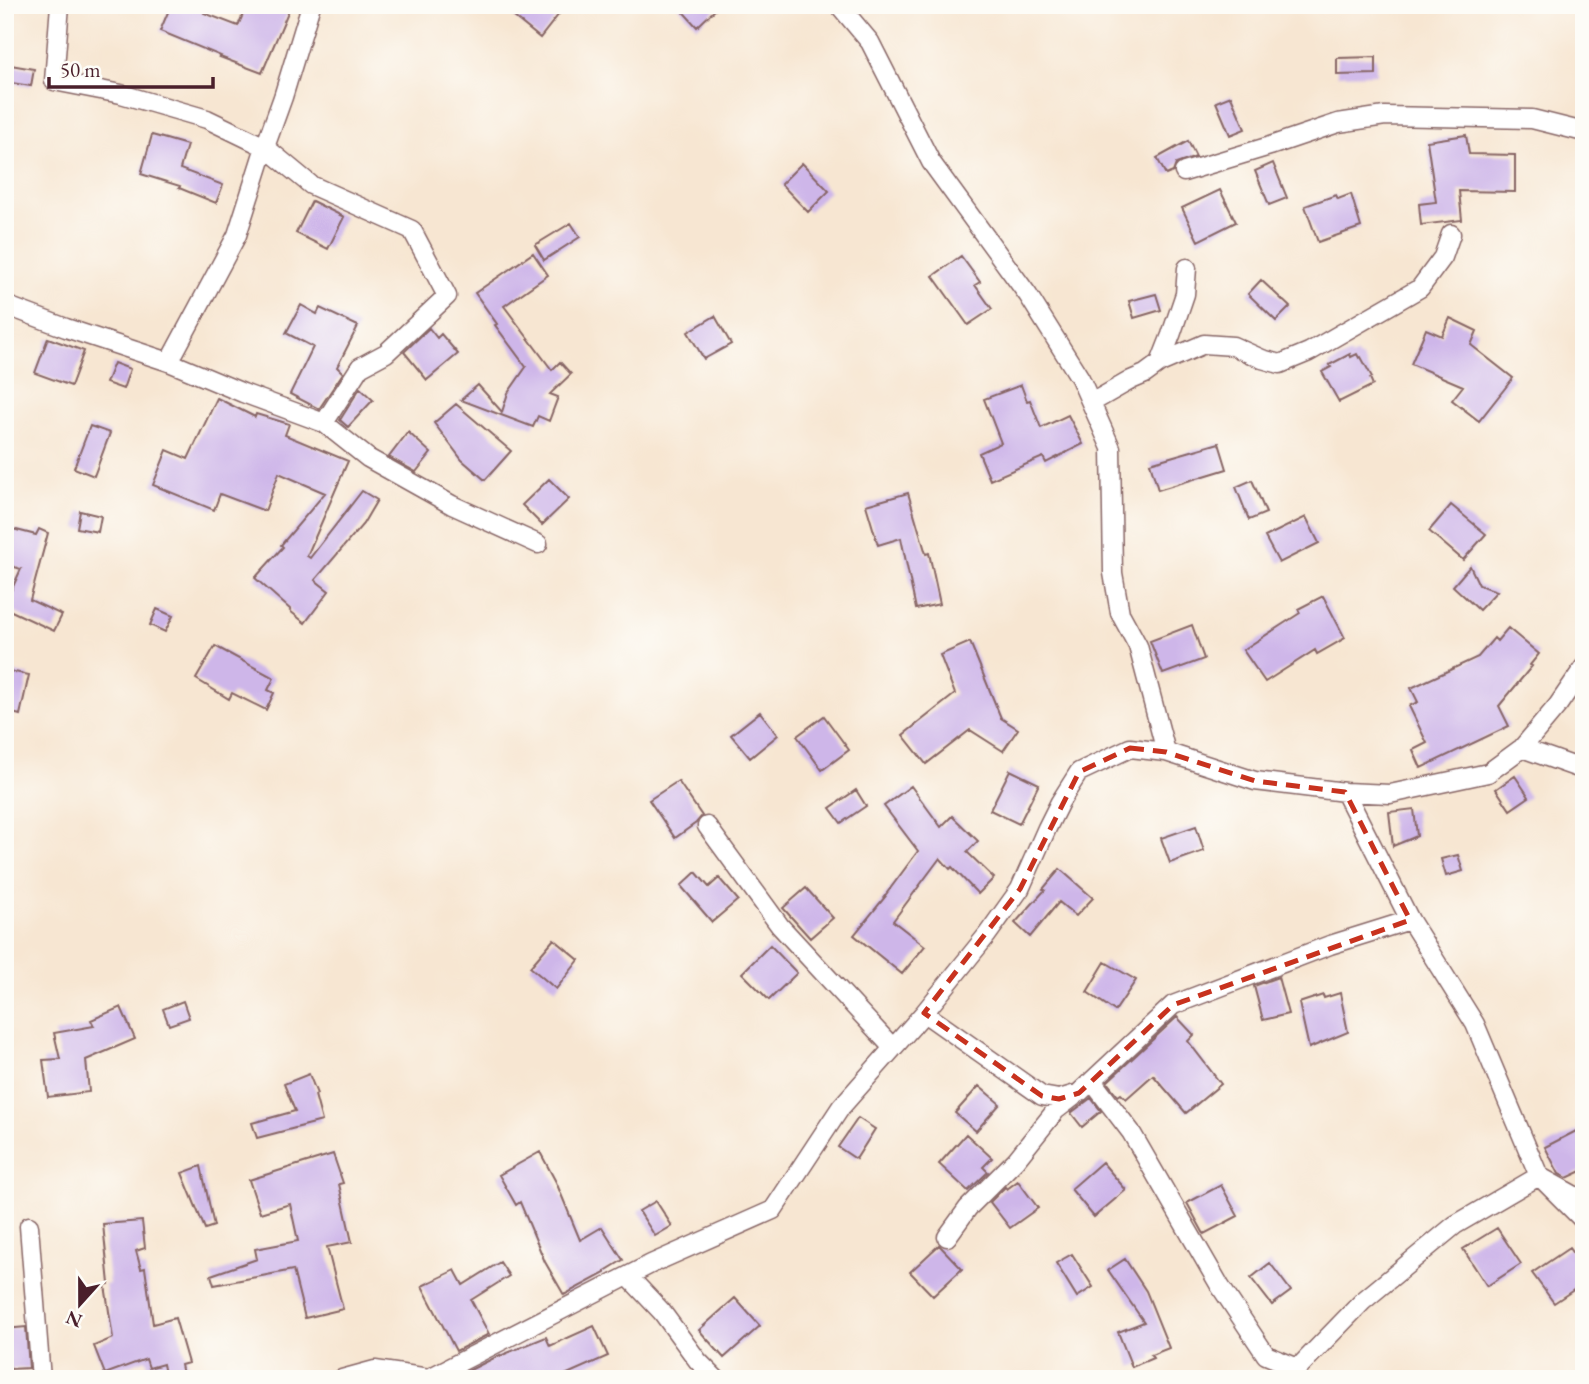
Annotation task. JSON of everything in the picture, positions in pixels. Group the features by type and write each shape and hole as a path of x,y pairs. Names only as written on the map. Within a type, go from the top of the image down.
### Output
{"street":[{"path":"60,5 54,81 121,94 207,119 265,148 311,185 412,230 447,296 386,353 360,367 324,423"},
{"path":"169,362 237,235 311,5"},
{"path":"839,5 870,42 931,162 1028,295 1080,378 1111,448 1113,573 1120,613 1138,646 1166,752"},
{"path":"1184,172 1338,123 1385,116 1532,119 1584,132"},
{"path":"1091,403 1160,363 1204,344 1233,345 1262,359 1280,364 1309,352 1420,288 1443,257 1451,234"},
{"path":"1160,363 1185,294 1187,268"},
{"path":"5,304 66,328 169,362 324,423 368,458 452,505 538,544"},
{"path":"342,1379 375,1370 429,1378 651,1264 773,1210 841,1107 923,1013 987,935 1020,889 1060,802 1079,772 1130,748 1166,752 1255,781 1345,792 1390,794 1488,773 1522,748 1558,705 1584,667"},
{"path":"1522,748 1584,770"},
{"path":"1345,792 1410,920 1475,1024 1539,1176 1584,1221"},
{"path":"707,827 780,926 893,1048"},
{"path":"947,1237 968,1209 1016,1160 1056,1110 1085,1087 1173,1005 1330,945 1410,920"},
{"path":"923,1013 1042,1096 1059,1098 1085,1087"},
{"path":"1085,1087 1130,1132 1220,1286 1266,1356 1294,1373 1363,1301 1455,1225 1539,1176"},
{"path":"1539,1176 1584,1201"},
{"path":"29,1226 41,1379"},
{"path":"628,1276 662,1312 698,1361 716,1379"}],"highlighted area":[{"path":"1130,748 1166,752 1255,781 1345,792 1410,920 1173,1005 1079,1093 1059,1099 1042,1096 924,1013 1020,889 1079,772"}],"building":[{"path":"171,5 193,5 205,10 204,13 238,26 247,5 291,5 262,73 160,31"},
{"path":"521,5 566,5 540,38 513,16"},
{"path":"677,5 720,5 697,27"},
{"path":"1376,57 1376,74 1337,75 1337,58"},
{"path":"5,64 34,69 31,86 5,82"},
{"path":"1231,96 1245,129 1230,135 1216,102"},
{"path":"152,135 187,145 180,169 223,185 216,203 179,188 180,186 141,174"},
{"path":"1466,135 1469,154 1515,155 1515,192 1459,191 1462,220 1421,225 1419,204 1436,202 1427,141"},
{"path":"1188,141 1196,157 1176,164 1173,172 1166,175 1157,158"},
{"path":"802,163 829,191 808,212 781,184"},
{"path":"1273,163 1287,198 1269,205 1255,171"},
{"path":"1220,190 1236,222 1198,241 1182,208"},
{"path":"1351,194 1361,227 1318,242 1305,206 1336,195 1338,199"},
{"path":"312,201 344,217 328,249 296,233"},
{"path":"571,223 580,237 544,260 535,245"},
{"path":"533,253 548,275 504,306 552,370 560,362 571,374 550,394 558,397 549,421 538,416 533,427 461,400 478,385 502,412 508,393 526,367 475,293"},
{"path":"961,256 980,282 975,285 992,309 968,325 933,276"},
{"path":"1261,280 1290,307 1276,321 1248,294"},
{"path":"1156,294 1161,310 1134,318 1129,301"},
{"path":"301,305 317,314 320,308 358,326 337,367 343,373 319,409 290,394 313,347 286,333"},
{"path":"715,316 731,344 704,359 688,332"},
{"path":"1450,318 1477,331 1471,345 1513,378 1479,421 1452,400 1463,386 1411,364 1426,329 1442,336"},
{"path":"429,328 437,338 441,334 458,354 427,380 404,352"},
{"path":"48,338 84,351 71,386 35,373"},
{"path":"1350,354 1351,357 1357,354 1361,357 1372,377 1370,378 1373,385 1339,402 1322,372 1331,367 1329,365"},
{"path":"114,363 130,369 123,389 106,383"},
{"path":"1021,385 1041,428 1068,415 1083,444 1046,463 1043,457 990,480 979,453 1001,443 984,399"},
{"path":"360,388 373,400 348,427 340,420"},
{"path":"217,398 255,417 256,414 289,424 285,435 348,461 307,556 310,558 362,491 377,500 363,524 315,580 329,591 305,623 255,578 325,493 279,473 265,511 220,494 214,510 153,485 167,450 188,459"},
{"path":"456,404 511,451 485,480 462,460 434,423"},
{"path":"90,426 110,433 94,476 74,468"},
{"path":"408,432 431,453 416,472 389,457"},
{"path":"1219,443 1227,469 1158,490 1150,463"},
{"path":"549,479 569,499 542,525 522,505"},
{"path":"1252,480 1266,513 1249,520 1236,487"},
{"path":"908,493 926,554 929,553 940,604 916,609 901,538 878,545 866,505"},
{"path":"1451,505 1486,534 1463,560 1429,531"},
{"path":"80,511 101,516 98,532 77,528"},
{"path":"1306,517 1319,543 1279,563 1265,537"},
{"path":"5,527 36,535 39,529 48,533 30,600 62,615 54,631 5,608 21,569 5,564"},
{"path":"1470,566 1479,585 1497,591 1479,610 1453,586"},
{"path":"1323,596 1345,638 1317,654 1315,650 1265,682 1243,650 1300,613 1298,609"},
{"path":"157,609 173,616 165,632 150,625"},
{"path":"1192,625 1204,659 1163,674 1150,641"},
{"path":"1508,628 1539,654 1499,706 1509,726 1421,768 1413,750 1427,743 1409,706 1418,702 1411,688 1478,657 1494,638 1497,641"},
{"path":"970,642 1001,718 1018,729 1003,751 970,730 926,764 903,735 955,694 940,655"},
{"path":"215,646 274,678 268,690 274,693 266,710 232,693 229,699 196,679"},
{"path":"5,670 29,675 20,715 5,711"},
{"path":"760,712 778,735 750,758 731,735"},
{"path":"824,716 849,750 822,770 797,736"},
{"path":"1010,770 1039,784 1019,824 990,810"},
{"path":"1515,776 1529,797 1510,810 1496,789"},
{"path":"678,781 702,816 675,838 649,800"},
{"path":"911,786 941,827 952,816 978,841 967,852 994,878 978,894 940,858 893,921 925,946 902,974 854,935 918,851 884,806"},
{"path":"856,790 866,806 841,823 830,808"},
{"path":"1414,809 1417,836 1393,846 1389,812"},
{"path":"1196,826 1204,851 1170,863 1161,838"},
{"path":"1458,855 1463,871 1446,876 1441,859"},
{"path":"1060,869 1093,898 1076,916 1059,902 1030,937 1015,923"},
{"path":"696,872 709,887 719,878 738,900 712,922 681,886"},
{"path":"806,888 833,918 810,938 783,908"},
{"path":"554,939 579,960 556,989 530,967"},
{"path":"770,945 797,973 769,1000 742,973"},
{"path":"1105,962 1136,980 1115,1011 1087,992"},
{"path":"1278,977 1288,1014 1263,1020 1254,986"},
{"path":"1340,993 1348,1032 1309,1048 1299,1003"},
{"path":"183,1001 189,1018 169,1025 163,1009"},
{"path":"121,1007 135,1039 86,1060 89,1092 48,1097 43,1060 60,1059 54,1033 94,1026 91,1020"},
{"path":"1177,1017 1194,1035 1188,1041 1221,1084 1186,1113 1153,1075 1126,1099 1121,1094 1118,1096 1107,1082"},
{"path":"309,1074 317,1094 315,1095 322,1121 257,1138 252,1123 295,1111 284,1084"},
{"path":"979,1086 1000,1104 976,1131 955,1113"},
{"path":"1091,1098 1101,1111 1082,1127 1071,1113"},
{"path":"858,1118 875,1129 856,1159 838,1147"},
{"path":"1584,1127 1584,1170 1567,1178 1559,1174 1545,1147"},
{"path":"966,1134 992,1158 983,1167 988,1172 968,1191 939,1164"},
{"path":"540,1152 556,1182 580,1240 602,1227 623,1260 564,1295 545,1262 520,1202 516,1205 499,1175"},
{"path":"333,1154 343,1183 339,1184 352,1242 327,1247 343,1309 305,1318 293,1270 214,1285 211,1275 257,1259 255,1249 298,1241 290,1204 260,1213 249,1180"},
{"path":"1102,1162 1126,1190 1094,1217 1071,1189"},
{"path":"201,1166 214,1226 205,1229 182,1173"},
{"path":"1018,1181 1038,1208 1010,1228 990,1202 1005,1187 1007,1189"},
{"path":"1221,1185 1238,1216 1204,1234 1187,1203"},
{"path":"656,1201 672,1226 655,1236 639,1211"},
{"path":"142,1221 145,1248 136,1251 141,1269 145,1268 153,1324 175,1318 188,1363 181,1365 184,1379 166,1379 163,1364 149,1368 146,1359 105,1374 94,1346 113,1338 105,1285 109,1284 103,1224"},
{"path":"1497,1228 1521,1264 1487,1286 1463,1249"},
{"path":"939,1245 962,1269 933,1296 910,1272"},
{"path":"1569,1248 1584,1269 1584,1283 1554,1303 1532,1273"},
{"path":"1072,1254 1093,1287 1077,1297 1056,1263"},
{"path":"1125,1259 1146,1291 1169,1348 1132,1367 1118,1332 1144,1322 1108,1270"},
{"path":"500,1262 509,1276 471,1300 489,1334 456,1351 422,1286 455,1270 463,1285"},
{"path":"1270,1263 1291,1291 1272,1305 1251,1278"},
{"path":"735,1298 760,1326 724,1358 699,1330"},
{"path":"594,1326 608,1356 556,1379 470,1379 466,1372 546,1337 550,1346"},
{"path":"26,1327 29,1368 10,1369 9,1365 5,1365 5,1329"}]}
